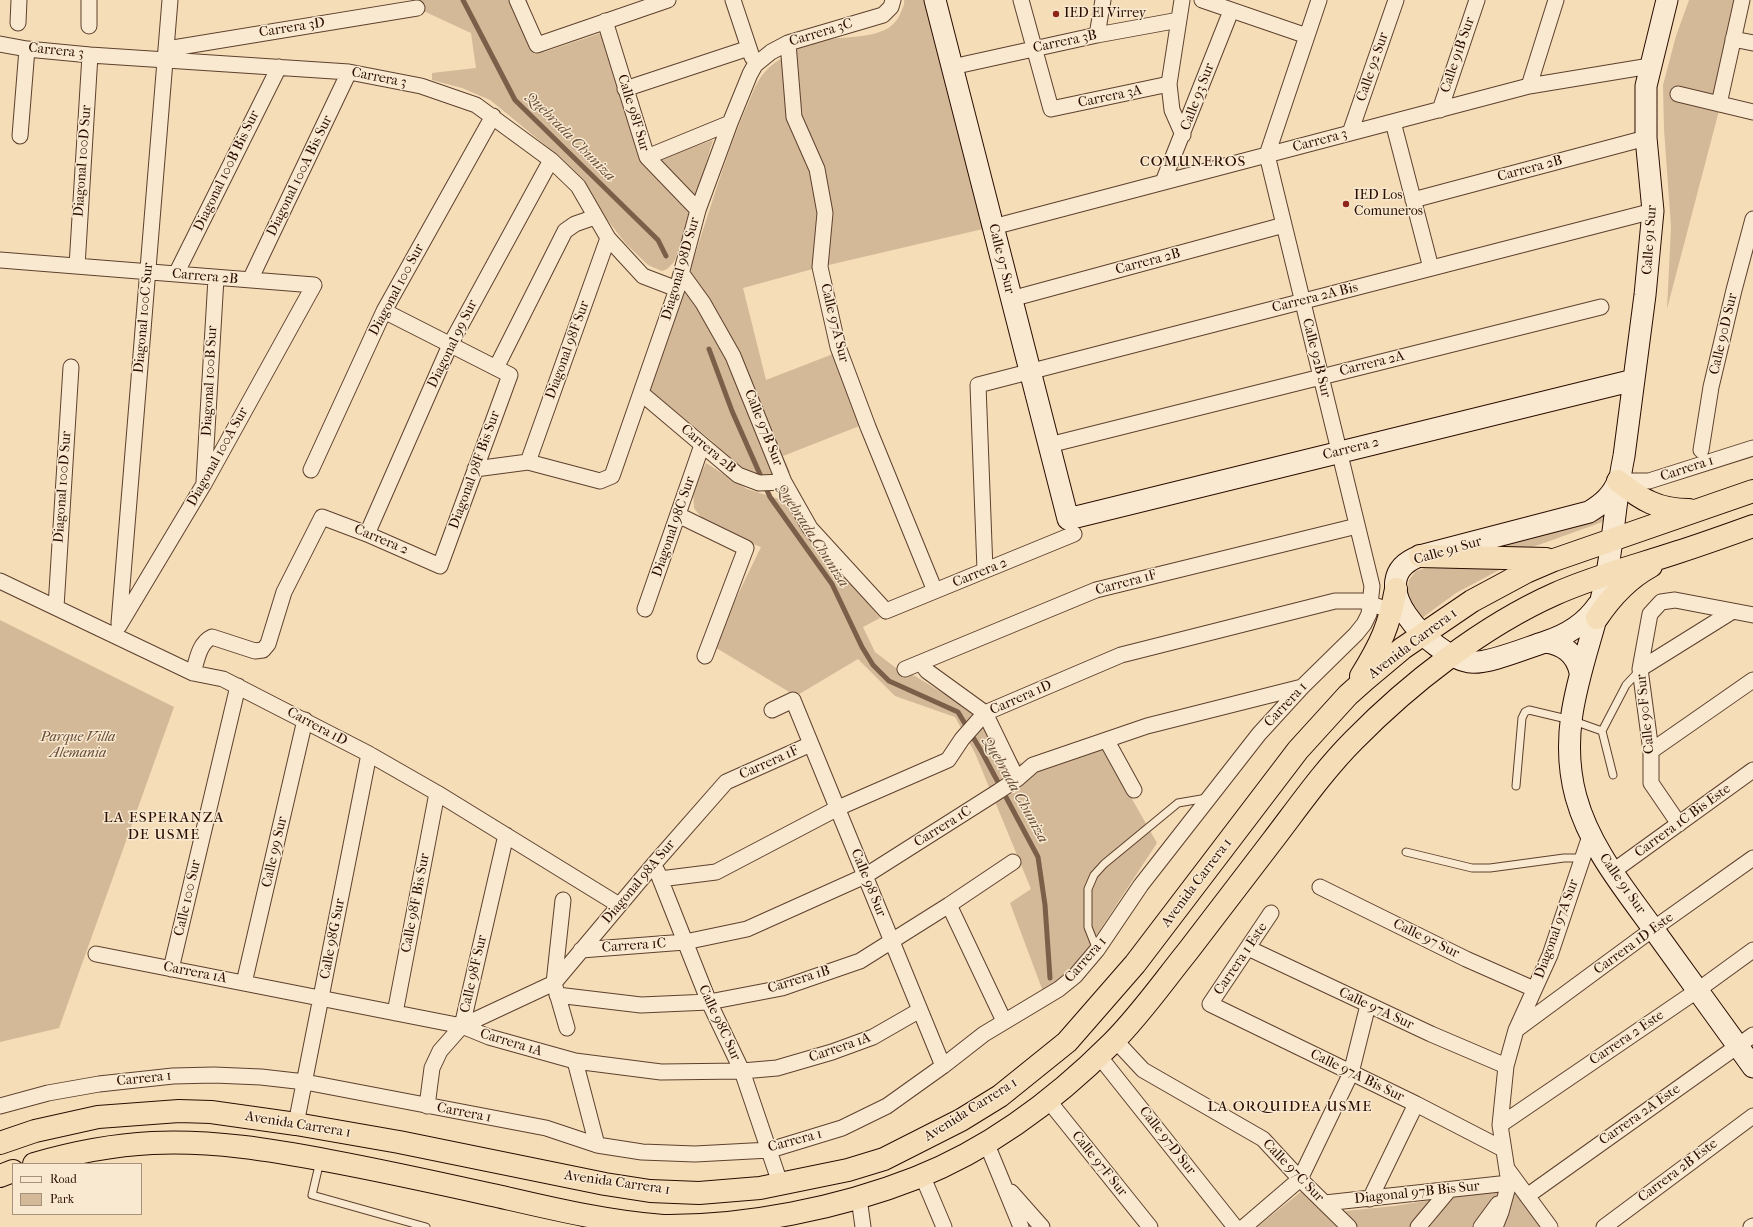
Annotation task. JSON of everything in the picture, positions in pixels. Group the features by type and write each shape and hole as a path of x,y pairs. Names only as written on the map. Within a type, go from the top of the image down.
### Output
{"highway":[{"path":"1618,481 1644,501 1659,507 1682,510 1706,507"},
{"name":"Avenida Carrera 1","path":"0,1143 35,1130 98,1117 134,1113 179,1111 211,1112 296,1124 399,1142 605,1184 650,1191 699,1193 760,1188 848,1170 884,1159 960,1120 1000,1096 1067,1042 1135,964 1215,861 1264,793 1298,750 1348,695 1384,664 1422,635 1472,601 1526,572 1554,560 1753,491"},
{"name":"Avenida Carrera 1","path":"38,1163 104,1148 148,1143 179,1142 245,1148 376,1169 590,1217 667,1226 716,1225 791,1215 859,1198 922,1176 986,1142 1048,1100 1115,1040 1161,985 1333,762 1379,716 1452,655 1500,622 1559,592 1607,574 1680,552 1753,526"},
{"path":"1599,610 1633,578 1648,568 1680,552"},
{"path":"1420,556 1554,560"},
{"path":"1348,695 1384,636 1391,614 1396,589"},
{"path":"0,1176 12,1171"}],"street":[{"path":"18,23 19,0"},
{"path":"89,0 89,26"},
{"name":"Diagonal 100C Sur","path":"118,631 170,0"},
{"path":"517,0 537,45 668,0"},
{"path":"733,0 755,65"},
{"name":"Calle 97 Sur","path":"935,0 1011,299 1071,526"},
{"path":"1021,0 1034,49"},
{"path":"1097,35 1103,0"},
{"path":"1182,0 1169,84 1172,110 1183,135"},
{"path":"1202,0 1306,36"},
{"path":"1267,155 1319,0"},
{"name":"Calle 92 Sur","path":"1350,133 1396,0"},
{"name":"Calle 91B Sur","path":"1440,110 1477,0"},
{"path":"1529,86 1556,0"},
{"name":"Calle 91 Sur","path":"1396,589 1399,573 1404,565 1411,560 1420,556 1589,512 1606,500 1614,491 1624,456 1645,296 1653,211 1646,138 1646,86 1666,0"},
{"path":"1719,104 1742,0"},
{"name":"Carrera 3C","path":"755,65 771,52 788,43 883,14 892,4"},
{"name":"Carrera 3D","path":"166,54 417,8"},
{"name":"Calle 93 Sur","path":"1164,182 1231,11"},
{"name":"Carrera 3B","path":"952,67 1097,35 1179,20"},
{"name":"Calle 98F Sur","path":"605,21 647,157 698,210"},
{"path":"1733,39 1753,43"},
{"name":"Calle 97A Sur","path":"788,43 794,117 817,169 825,213 820,267 838,347 868,427 935,591"},
{"name":"Carrera 3","path":"0,44 27,49 90,55 166,54 279,67 349,72 421,86 476,105 551,160 578,186 608,238 643,276 677,289"},
{"path":"625,89 749,48"},
{"path":"20,136 27,49"},
{"name":"Carrera 3A","path":"1034,49 1051,109 1169,84"},
{"name":"Diagonal 100D Sur","path":"77,266 90,55"},
{"name":"Diagonal 98D Sur","path":"528,462 600,481 612,476 682,274 698,210 730,123 755,65"},
{"name":"Carrera 3","path":"993,227 1529,86 1650,66"},
{"name":"Diagonal 100B Bis Sur","path":"176,274 279,67"},
{"name":"Diagonal 100A Bis Sur","path":"250,280 349,72"},
{"path":"1678,94 1753,112"},
{"name":"Diagonal 100 Sur","path":"311,470 384,311 493,116"},
{"path":"1393,122 1431,268"},
{"path":"647,157 730,123"},
{"name":"Carrera 2B","path":"1413,200 1646,138"},
{"name":"Calle 92B Sur","path":"1267,155 1372,586 1371,604"},
{"name":"Diagonal 99 Sur","path":"367,534 450,345 551,160"},
{"name":"Carrera 2A Bis","path":"985,570 978,385 1653,211"},
{"path":"384,311 496,368 565,231 575,224 595,217"},
{"name":"Calle 90D Sur","path":"1701,450 1711,387 1734,290 1753,219"},
{"name":"Carrera 2B","path":"1011,299 1284,224"},
{"name":"Diagonal 98F Sur","path":"528,462 608,238"},
{"name":"Carrera 2B","path":"0,260 314,285"},
{"name":"Calle 97B Sur","path":"682,274 703,303 733,356 772,483 810,528 886,611"},
{"name":"Diagonal 100B Sur","path":"204,484 216,278"},
{"name":"Diagonal 100A Sur","path":"118,631 204,484 314,285"},
{"name":"Carrera 2A","path":"1049,445 1601,307"},
{"name":"Diagonal 100D Sur","path":"56,607 71,367"},
{"name":"Diagonal 98F Bis Sur","path":"440,566 510,375 496,368"},
{"name":"Carrera 2","path":"886,611 985,570 1071,526 1339,452 1634,380"},
{"name":"Carrera 2B","path":"641,393 738,475 772,483"},
{"name":"Diagonal 98C Sur","path":"646,609 702,445"},
{"name":"Carrera 1","path":"1618,481 1649,481 1753,448"},
{"path":"475,469 528,462"},
{"name":"Calle 91 Sur","path":"1618,481 1613,539 1607,574 1599,610 1580,672 1571,720 1570,762 1572,779 1582,818 1590,836 1612,872 1698,990 1745,1040 1753,1067"},
{"path":"678,515 746,548 705,656"},
{"name":"Carrera 2","path":"193,673 202,645 206,640 212,637 255,651 263,650 268,644 284,592 322,517 367,534 440,566"},
{"name":"Carrera 1F","path":"905,669 1096,590 1357,526"},
{"name":"Carrera 1D","path":"0,581 56,607 118,631 193,673 223,679 305,720 369,754 437,793 620,905"},
{"path":"1396,589 1398,599 1405,614 1422,635 1452,655 1470,662 1483,662 1567,634 1594,611 1599,610"},
{"name":"Calle 90F Sur","path":"1678,824 1651,783 1651,751 1640,669 1650,614 1661,602 1675,600 1744,613"},
{"name":"Carrera 1D","path":"660,879 716,872 838,808 948,760 962,739 981,718 1121,655 1335,601 1362,601 1391,614"},
{"name":"Carrera 1","path":"0,1106 48,1093 92,1085 173,1076 261,1076 305,1082 546,1128 597,1145 642,1152 695,1154 770,1150 842,1128 887,1106 1004,1020 1059,989 1075,976 1097,950 1141,885 1259,734 1302,687 1356,634 1369,614 1371,604"},
{"path":"1640,669 1744,613 1753,626"},
{"path":"1545,642 1553,643 1568,650 1574,657 1580,672"},
{"path":"921,663 927,671 981,718 1007,786"},
{"path":"1651,751 1753,680"},
{"name":"Calle 100 Sur","path":"171,969 238,686"},
{"name":"Carrera 1C","path":"581,950 685,942 747,929 865,876 1007,786 1033,765 1108,741 1147,726 1302,687"},
{"name":"Calle 98 Sur","path":"772,710 793,700 943,1066"},
{"name":"Calle 99 Sur","path":"244,983 305,720"},
{"path":"1108,741 1134,790"},
{"name":"Carrera 1F","path":"726,782 811,744"},
{"name":"Calle 98G Sur","path":"296,1124 369,754"},
{"name":"Carrera 1C Bis Este","path":"1612,872 1753,770"},
{"name":"Diagonal 98A Sur","path":"555,989 581,950 726,782"},
{"name":"Calle 98F Bis Sur","path":"395,1013 437,793"},
{"name":"Calle 98F Sur","path":"427,1106 432,1068 440,1051 462,1026 506,835"},
{"name":"Diagonal 97A Sur","path":"1508,1181 1500,1125 1506,1066 1516,1030 1550,955 1590,836"},
{"name":"Carrera 1D Este","path":"1516,1030 1753,858"},
{"name":"Carrera 1B","path":"555,989 641,1004 709,1002 782,988 860,961 949,905 1013,862"},
{"name":"Calle 98C Sur","path":"654,864 709,1002 742,1071 780,1183"},
{"name":"Calle 97 Sur","path":"1320,887 1466,959 1534,989"},
{"path":"563,900 555,989 567,1028"},
{"path":"949,905 1004,1020"},
{"name":"Carrera 1 Este","path":"1210,1004 1272,913"},
{"name":"Calle 97A Sur","path":"1248,948 1368,1005 1506,1066"},
{"name":"Carrera 2 Este","path":"1500,1125 1698,990 1753,950"},
{"name":"Carrera 1A","path":"96,954 462,1026 489,1037 575,1061 661,1072 742,1071 777,1068 832,1052 873,1037 920,1010"},
{"path":"462,1026 555,989"},
{"name":"Calle 97A Bis Sur","path":"1210,1004 1416,1104 1503,1149"},
{"path":"1244,1227 1300,1179 1351,1073 1368,1005"},
{"name":"Calle 97C Sur","path":"1115,1040 1143,1070 1263,1139 1300,1179 1349,1227"},
{"name":"Carrera 2A Este","path":"1527,1196 1745,1040"},
{"name":"Calle 97D Sur","path":"1098,1056 1235,1227"},
{"path":"575,1061 597,1145"},
{"name":"Calle 97F Sur","path":"1048,1100 1150,1227"},
{"path":"1370,1199 1416,1104"},
{"name":"Carrera 2B Este","path":"1604,1227 1753,1116"},
{"path":"986,1142 1021,1227"},
{"path":"922,1176 944,1227"},
{"path":"1508,1181 1527,1196 1550,1227"},
{"path":"1481,1227 1508,1181"},
{"path":"1495,1227 1508,1181"},
{"name":"Diagonal 97B Bis Sur","path":"1325,1204 1449,1190 1508,1181"},
{"path":"1003,1182 1042,1227"},
{"path":"1418,1227 1449,1190"},
{"path":"859,1198 863,1227"}],"lane":[{"path":"1613,775 1602,731 1626,685 1640,669"},
{"path":"1516,786 1522,718 1525,712 1529,710 1571,720 1602,731"},
{"path":"1097,950 1088,927 1088,889 1094,876 1104,864 1178,803 1188,800 1210,798"},
{"path":"1406,852 1472,868 1490,868 1564,858 1582,858"},
{"path":"321,1159 312,1195 426,1227"}],"green space":[{"path":"415,0 527,0 544,52 601,33 645,164 713,140 683,239 674,262 667,269 662,271 648,265 626,244 602,213 577,176 551,150 490,100 462,88 432,80 432,73 476,68 471,33 417,8"},
{"path":"904,0 926,0 983,229 820,267 743,288 766,380 833,354 862,425 783,456 790,472 766,477 750,472 732,462 712,441 648,389 681,296 720,177 742,118 759,80 769,68 781,58 811,43 829,39 865,36 887,29 895,22 901,12"},
{"path":"1689,0 1743,0 1721,103 1667,309 1671,227 1664,129 1663,85 1676,36"},
{"path":"706,463 747,489 782,500 880,618 863,627 875,652 896,668 915,676 988,721 1008,750 1019,762 1032,769 1102,746 1157,843 1075,968 1045,997 1010,903 1031,889 975,753 955,717 895,696 858,659 796,696 713,646 761,547 708,526 694,508 693,489"},
{"path":"1606,506 1605,521 1519,552 1457,551"},
{"path":"1432,566 1501,569 1456,593 1422,618 1407,593 1409,580 1416,571"},
{"name":"Parque Villa Alemania","path":"0,620 174,707 59,1028 0,1042"},
{"path":"1302,1191 1327,1213 1394,1206 1489,1191 1518,1191 1554,1227 1257,1227"}],"waterway":[{"name":"Quebrada Chuniza","path":"463,0 515,100 658,240 666,256"},
{"name":"Quebrada Chuniza","path":"709,349 732,411 770,497 832,584 862,647 873,665 889,681 958,712 983,754 1038,857 1045,905 1050,978"}],"place":[{"name":"IED El Virrey","path":"1056,14"},
{"name":"IED Los Comuneros","path":"1346,204"}],"district":[{"name":"COMUNEROS","path":"1193,162"},
{"name":"LA ESPERANZA DE USME","path":"164,826"},
{"name":"LA ORQUIDEA USME","path":"1290,1107"}]}
